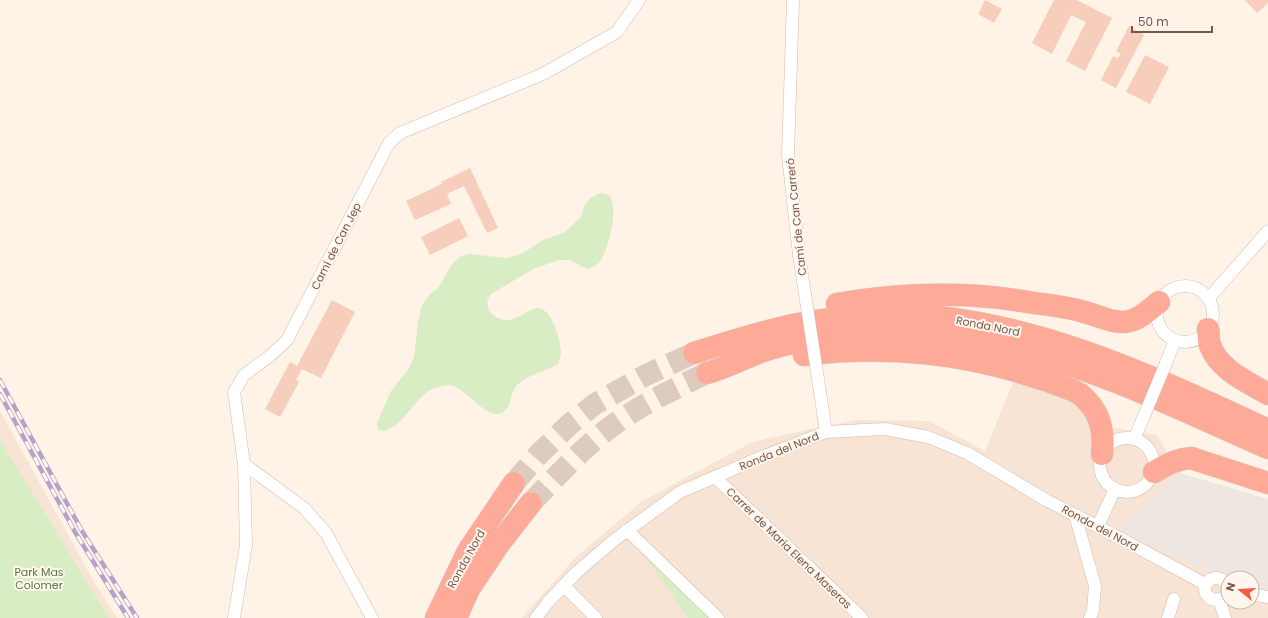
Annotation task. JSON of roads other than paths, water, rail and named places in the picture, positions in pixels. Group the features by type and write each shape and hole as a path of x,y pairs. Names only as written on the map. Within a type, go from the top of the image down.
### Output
{"highway":[{"name":"Ronda Nord","path":"1159,302 1146,314 1134,320 1123,322 1110,321 1084,312 1012,299 960,295 905,296 816,308 773,319 718,336 694,353 742,338 791,326 835,318 885,314 966,321 1010,329 1115,362 1205,400 1268,430"},
{"path":"1208,329 1210,344 1215,355 1227,369 1268,394"},
{"name":"Ronda Nord","path":"1102,454 1104,437 1100,419 1091,405 1081,395 1022,372 974,361 919,352 875,350 820,353 784,357 712,372 764,351 798,342 849,334 886,332 967,338 1023,350 1102,376 1268,448"},
{"path":"1154,472 1172,461 1192,458 1268,483"},
{"name":"Ronda Nord","path":"436,618 440,606 468,550 514,483"},
{"name":"Ronda Nord","path":"456,618 469,589 499,544 531,503"}],"street":[{"name":"Camí de Can Jep","path":"234,618 246,545 244,464 234,392 244,375 270,356 287,340 389,143 400,132 543,74 617,32 639,0"},
{"name":"Camí de Can Carreró","path":"793,0 788,155 799,255 826,432"},
{"path":"1208,299 1268,232"},
{"path":"1186,286 1196,288 1204,293 1208,299 1213,311 1212,320 1208,329 1202,336 1194,340 1184,342 1175,340 1161,330 1157,320 1159,302 1164,294 1173,288 1186,286"},
{"path":"1134,439 1175,340"},
{"name":"Ronda del Nord","path":"536,618 548,602 595,556 627,530 680,492 826,432 885,430 928,437 967,454 1046,500 1098,526 1205,584"},
{"path":"1128,438 1134,439 1146,445 1152,453 1154,472 1150,480 1144,486 1136,491 1127,493 1110,487 1100,472 1100,462 1102,454 1107,446 1116,440 1128,438"},
{"path":"244,464 304,508 326,533 372,618"},
{"name":"Carrer de Maria Elena Maseras","path":"715,477 862,618"},
{"path":"1098,526 1115,489"},
{"path":"1075,515 1095,586 1093,610 1090,618"},
{"path":"627,530 718,618"},
{"path":"1220,580 1216,578 1211,579 1205,584 1205,592 1209,598 1216,600 1219,599 1225,618"},
{"path":"564,586 596,618"},
{"path":"1168,618 1174,599"}],"tunnel":[{"path":"514,483 539,454 570,424 595,404 646,375 694,353"},
{"path":"531,503 582,451 616,423 649,402 707,373"}],"railway":[{"path":"0,380 82,531 137,618"},
{"path":"0,394 75,532 128,618"}],"park label":[{"name":"Park Mas Colomer","path":"39,578"}]}
